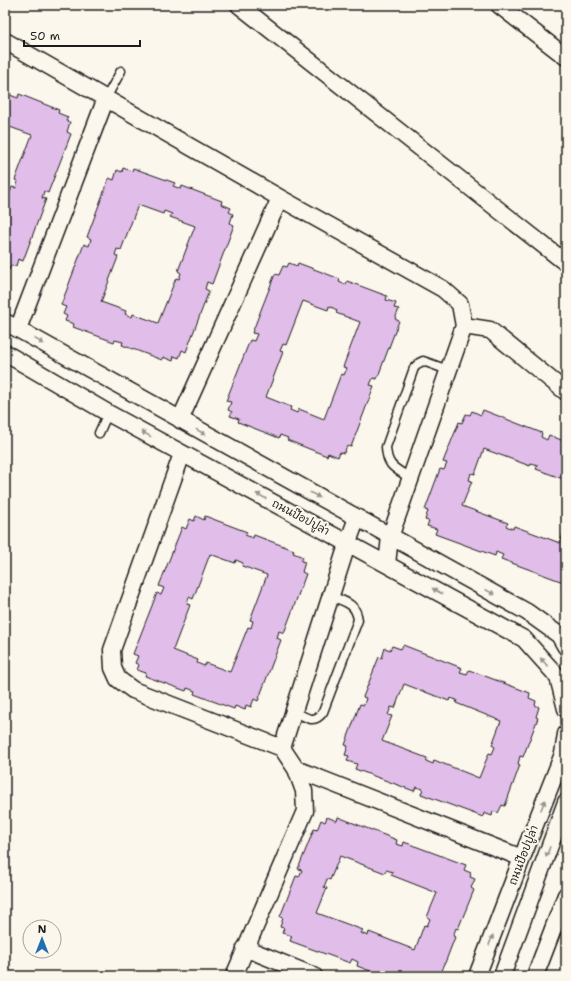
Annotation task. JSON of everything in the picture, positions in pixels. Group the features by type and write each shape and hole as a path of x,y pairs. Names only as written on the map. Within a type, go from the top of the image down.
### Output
{"street":[{"path":"239,5 566,263"},
{"path":"499,5 566,57"},
{"path":"5,41 280,198 443,288 460,304 464,326 390,537 387,564"},
{"path":"106,98 11,325 527,612 564,636"},
{"path":"180,420 280,198"},
{"path":"464,326 490,330 566,392"},
{"name":"ถนนป๊อปปูล่า","path":"5,353 182,454 348,542 524,639 558,677 566,709"},
{"path":"182,454 112,650 114,668 118,679 134,690 282,748 296,769 304,791 305,811 234,976"},
{"path":"282,748 356,518"},
{"name":"ถนนป๊อปปูล่า","path":"477,976 563,754 566,734"},
{"path":"296,769 522,858"},
{"name":"ถนนป๊อปปูล่า","path":"502,976 566,802"},
{"path":"535,976 566,895"},
{"path":"245,948 314,976"}],"lane":[{"path":"106,98 121,71"},
{"path":"410,478 391,466 387,457 386,447 414,368 423,361 448,370"},
{"path":"99,433 108,413"},
{"path":"294,711 307,718 314,719 319,717 323,712 358,620 357,612 354,607 331,596"}],"building":[{"path":"5,89 11,92 10,95 18,98 19,94 59,110 58,113 68,117 66,121 70,122 67,132 71,134 48,193 44,191 42,198 46,199 23,261 18,259 16,266 11,265 9,270 5,268 5,206 12,187 16,188 18,181 15,180 32,135 7,126 8,123 5,121"},
{"path":"123,168 132,171 133,168 175,183 173,186 181,189 182,186 222,201 221,204 231,208 229,212 233,214 230,223 234,225 212,284 207,282 205,289 209,291 186,352 182,350 179,358 174,356 173,361 163,357 162,360 122,345 123,342 115,340 114,342 73,327 74,324 65,321 67,316 63,314 66,307 61,305 84,244 89,246 91,239 87,237 109,178 114,180 117,170 122,172","holes":["138,205 163,214 164,211 172,214 170,217 195,226 178,271 181,273 179,279 176,278 158,323 133,314 132,317 125,314 126,311 101,302 118,257 115,255 117,249 121,250"]},
{"path":"289,263 297,266 298,263 340,279 339,282 346,285 347,281 387,296 386,300 396,303 394,308 399,309 395,319 399,321 377,379 373,378 370,385 374,386 351,447 347,446 344,453 340,452 338,457 328,453 327,456 287,440 288,438 280,435 279,438 238,422 239,419 230,416 232,412 228,410 231,402 226,401 250,340 254,341 257,334 252,333 275,274 279,275 283,266 287,267","holes":["303,301 328,310 329,306 337,310 336,313 360,322 343,367 347,368 344,375 341,374 324,419 299,409 297,413 290,410 291,407 266,397 283,352 280,351 283,344 286,345"]},
{"path":"483,410 542,433 541,437 547,440 549,435 566,442 566,480 536,469 538,465 531,463 530,466 484,449 475,474 471,473 469,480 472,481 462,506 508,523 506,526 513,529 514,526 560,543 566,526 566,579 565,578 563,582 501,559 503,555 496,552 495,556 435,534 437,529 427,526 429,521 425,520 428,511 425,510 440,469 444,470 447,463 443,462 459,422 462,423 466,414 470,415 472,411 481,415"},
{"path":"196,516 204,520 205,516 247,532 245,535 253,538 254,535 294,550 293,553 303,557 301,561 305,562 302,572 306,574 284,633 279,631 277,638 281,640 258,701 254,699 251,707 246,705 245,710 235,706 234,709 194,694 195,691 187,688 186,691 145,676 146,673 137,670 139,665 135,663 138,656 133,654 157,593 161,595 164,588 159,586 182,527 186,529 190,519 194,521","holes":["210,554 235,563 236,560 243,563 242,566 267,575 250,620 253,621 251,628 248,627 230,672 206,663 204,666 197,663 198,660 173,650 190,605 187,604 189,597 193,599"]},
{"path":"403,645 462,668 460,672 467,674 469,670 530,693 529,698 536,701 535,705 539,707 536,717 538,718 523,757 520,756 518,764 520,765 505,806 502,805 498,813 493,811 492,816 484,813 483,817 421,794 423,789 416,787 414,791 355,769 357,764 347,761 349,756 345,755 348,746 345,745 360,704 364,705 366,698 363,697 379,657 382,658 385,648 390,650 392,646 401,649","holes":["404,684 449,701 450,698 457,700 456,703 501,721 492,745 495,747 492,754 489,753 479,778 434,760 433,764 426,761 427,758 382,741 392,716 388,715 391,707 395,708"]},
{"path":"327,817 337,821 338,817 397,840 396,844 403,846 404,842 466,865 464,870 471,873 470,877 475,879 471,888 474,890 458,929 456,928 453,936 455,937 440,976 384,976 357,966 358,962 352,959 350,963 290,941 292,936 282,933 284,928 280,927 283,918 280,917 296,876 299,877 302,870 298,869 314,829 317,830 321,820 325,822","holes":["340,856 385,873 386,870 393,872 391,875 437,893 427,917 430,919 427,926 424,925 415,950 369,932 368,936 361,933 363,930 317,913 327,888 324,887 327,879 330,880"]}]}
